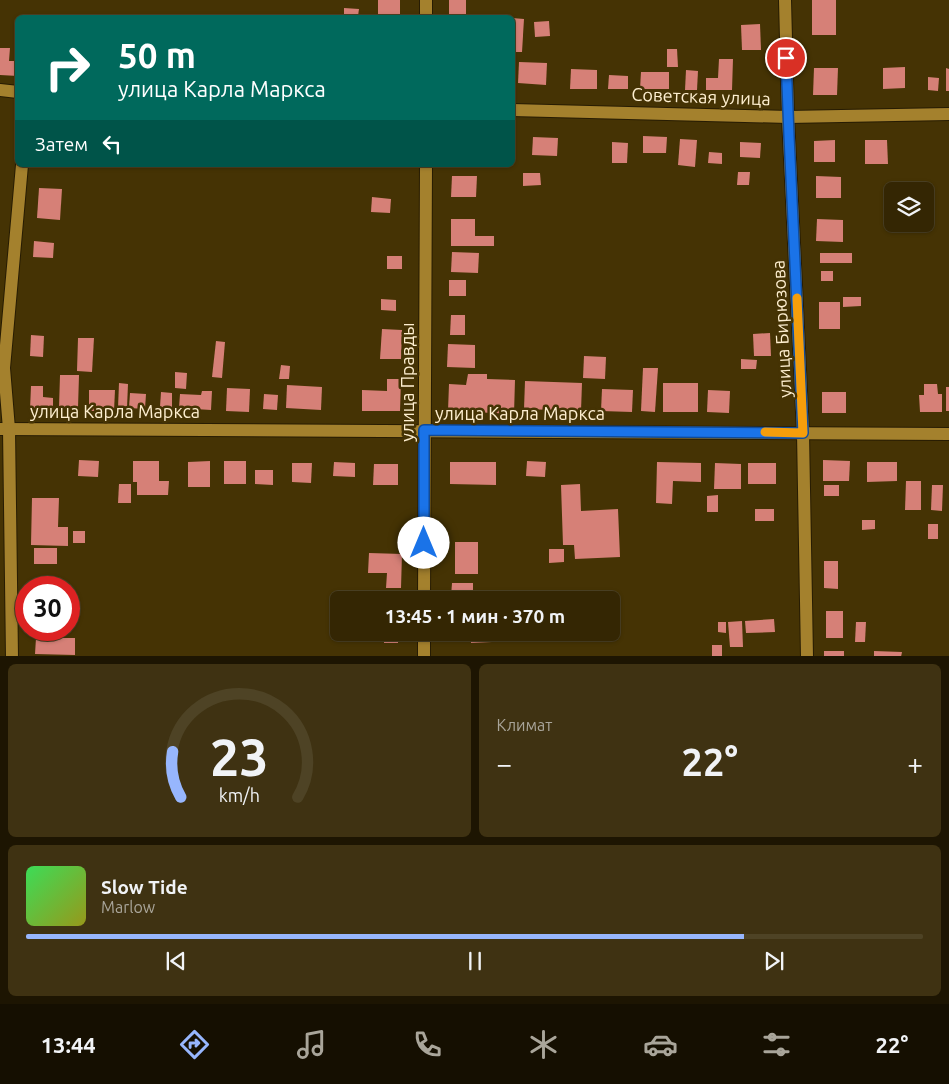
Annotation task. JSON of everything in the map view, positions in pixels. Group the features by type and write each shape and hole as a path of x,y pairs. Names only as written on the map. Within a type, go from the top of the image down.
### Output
{"street":[{"path":"426,0 426,15"},
{"name":"улица Бирюзова","path":"785,0 788,117 803,433 807,656"},
{"path":"0,90 15,92"},
{"name":"Советская улица","path":"515,110 788,117 949,114"},
{"path":"12,656 4,429 4,368 22,167"},
{"name":"улица Правды","path":"424,591 426,167"},
{"name":"улица Карла Маркса","path":"4,429 949,434"},
{"path":"424,641 424,656"}],"building":[{"path":"378,0 400,0 400,15 378,15"},
{"path":"449,0 466,0 466,15 449,15"},
{"path":"812,0 836,0 836,35 812,35"},
{"path":"344,8 359,9 358,15 344,15"},
{"path":"515,18 524,19 522,52 515,52"},
{"path":"549,21 550,36 535,37 534,22"},
{"path":"760,24 761,50 742,50 741,25"},
{"path":"0,48 10,48 9,61 15,61 15,76 0,75"},
{"path":"667,49 677,49 678,67 667,67"},
{"path":"719,59 733,59 732,90 706,90 706,78 718,78"},
{"path":"519,62 547,63 546,85 518,83"},
{"path":"905,67 905,88 883,89 883,68"},
{"path":"814,68 838,68 837,95 813,95"},
{"path":"946,68 949,69 949,91 946,91"},
{"path":"571,69 597,70 597,89 570,89"},
{"path":"686,70 698,71 697,90 685,90"},
{"path":"641,72 669,72 669,89 640,89"},
{"path":"609,75 628,76 628,89 608,89"},
{"path":"928,77 939,78 938,91 928,90"},
{"path":"643,136 667,137 666,153 643,153"},
{"path":"533,137 558,138 557,156 532,155"},
{"path":"680,139 697,140 695,167 678,165"},
{"path":"835,140 835,162 814,162 814,141"},
{"path":"865,140 887,140 888,164 865,164"},
{"path":"612,142 628,143 627,163 612,163"},
{"path":"740,142 761,143 760,158 740,157"},
{"path":"709,152 722,153 722,164 708,163"},
{"path":"738,172 750,172 749,185 737,185"},
{"path":"523,173 540,173 541,185 523,186"},
{"path":"452,176 477,176 476,197 451,197"},
{"path":"816,176 841,177 841,198 816,198"},
{"path":"39,188 62,189 60,220 37,218"},
{"path":"372,197 391,199 390,213 371,212"},
{"path":"451,219 475,219 475,236 494,236 494,246 451,246"},
{"path":"817,219 843,220 843,242 816,241"},
{"path":"34,241 54,243 53,258 33,257"},
{"path":"452,252 479,253 478,273 451,272"},
{"path":"820,253 852,253 852,263 820,263"},
{"path":"387,256 402,256 402,269 387,269"},
{"path":"821,271 833,271 833,281 821,281"},
{"path":"449,280 466,280 466,296 449,296"},
{"path":"843,297 861,297 861,306 843,307"},
{"path":"381,299 396,300 396,311 381,310"},
{"path":"819,302 840,302 840,329 819,329"},
{"path":"451,315 465,315 465,335 450,335"},
{"path":"382,329 402,330 401,359 380,359"},
{"path":"770,333 771,356 754,356 753,334"},
{"path":"31,335 44,336 43,357 30,356"},
{"path":"78,338 94,338 92,372 77,371"},
{"path":"216,341 225,342 222,378 212,377"},
{"path":"448,344 475,345 475,368 447,367"},
{"path":"584,356 606,357 605,379 583,378"},
{"path":"741,359 757,360 756,369 741,369"},
{"path":"281,365 290,366 289,379 279,379"},
{"path":"643,368 658,368 655,412 641,411"},
{"path":"175,372 187,373 186,389 175,388"},
{"path":"468,374 487,374 487,379 515,380 514,414 448,411 449,384 466,385"},
{"path":"60,375 79,375 78,407 59,407"},
{"path":"387,379 401,379 400,411 362,411 362,390 387,391"},
{"path":"525,381 582,383 581,411 524,409"},
{"path":"119,383 128,384 127,408 118,408"},
{"path":"663,383 698,383 698,412 663,412"},
{"path":"924,384 937,384 938,394 942,394 942,412 920,412 919,395 924,395"},
{"path":"287,385 322,387 321,410 286,408"},
{"path":"31,386 43,386 43,397 53,398 53,411 30,410"},
{"path":"946,387 949,387 949,411 946,411"},
{"path":"227,388 250,389 249,412 226,411"},
{"path":"602,389 633,390 632,412 601,411"},
{"path":"89,390 115,390 114,411 89,411"},
{"path":"708,390 730,391 729,413 707,412"},
{"path":"202,391 212,391 211,410 179,408 180,394 201,395"},
{"path":"161,392 172,393 172,407 160,407"},
{"path":"822,392 846,392 846,413 822,413"},
{"path":"130,393 146,394 145,409 129,408"},
{"path":"264,394 278,395 277,410 263,409"},
{"path":"79,460 99,461 98,477 78,476"},
{"path":"823,460 850,461 849,481 823,481"},
{"path":"133,461 159,461 159,481 169,481 168,495 137,495 137,482 133,482"},
{"path":"210,461 210,487 188,487 188,462"},
{"path":"224,461 246,461 246,484 224,484"},
{"path":"527,461 546,462 545,477 526,476"},
{"path":"334,462 355,463 355,477 333,476"},
{"path":"450,462 496,462 496,485 450,484"},
{"path":"657,462 701,463 701,482 673,481 672,504 656,503"},
{"path":"867,462 897,462 897,481 867,482"},
{"path":"292,463 312,463 311,483 292,482"},
{"path":"715,463 741,464 741,489 714,489"},
{"path":"748,463 776,463 776,484 748,484"},
{"path":"374,464 398,464 398,485 373,485"},
{"path":"255,470 273,470 273,485 255,484"},
{"path":"906,481 921,481 921,510 905,510"},
{"path":"119,484 131,484 131,503 118,503"},
{"path":"580,484 581,511 618,509 620,557 575,559 574,545 563,545 561,485"},
{"path":"824,485 839,485 839,496 824,496"},
{"path":"932,485 943,485 942,511 931,510"},
{"path":"718,495 718,512 707,512 707,496"},
{"path":"32,498 59,498 58,527 68,527 68,546 31,545"},
{"path":"755,509 774,509 774,521 755,521"},
{"path":"862,520 875,520 875,529 862,530"},
{"path":"928,524 938,524 938,539 928,539"},
{"path":"73,531 85,531 85,543 73,543"},
{"path":"455,542 478,542 478,574 455,574"},
{"path":"34,548 57,548 57,564 34,564"},
{"path":"549,549 564,549 564,562 549,563"},
{"path":"369,553 402,554 401,588 386,588 387,573 368,573"},
{"path":"824,561 838,561 838,589 824,588"},
{"path":"452,583 473,583 473,591 451,591"},
{"path":"826,611 843,611 843,638 826,638"},
{"path":"774,619 775,632 746,633 745,621"},
{"path":"742,621 743,647 730,647 728,622"},
{"path":"718,622 726,622 726,633 718,632"},
{"path":"856,622 866,622 865,642 855,642"},
{"path":"36,641 75,641 75,655 35,654"},
{"path":"384,641 398,641 398,643 384,643"},
{"path":"471,641 492,641 492,642 471,643"},
{"path":"712,645 722,645 722,656 712,656"},
{"path":"824,651 844,651 844,656 824,656"},
{"path":"874,651 902,652 901,656 874,656"}],"slow traffic":[{"path":"765,432 803,433 797,298"}],"route":[{"path":"424,543 424,430 803,433 786,58"}]}
